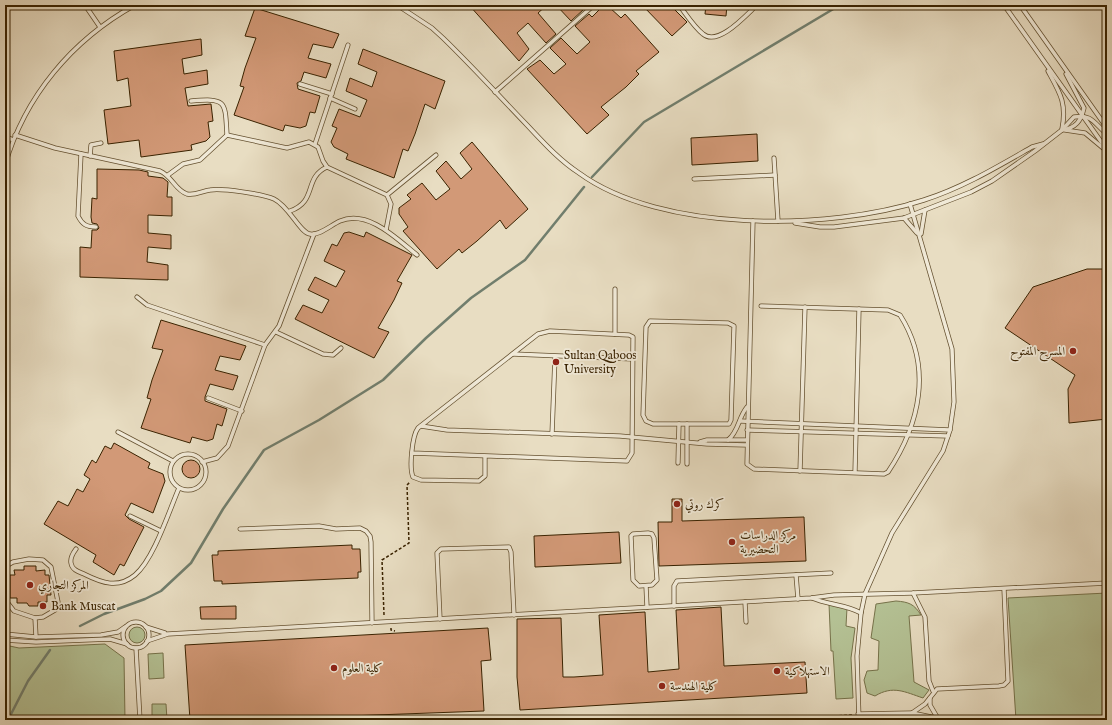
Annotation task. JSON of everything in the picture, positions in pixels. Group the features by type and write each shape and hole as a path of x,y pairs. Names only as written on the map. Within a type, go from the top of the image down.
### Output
{"lane":[{"path":"85,5 100,27"},
{"path":"5,165 15,135 29,105 61,63 100,27 135,5"},
{"path":"397,5 438,33 549,148 578,173 601,188 626,199 652,207 753,221 778,222 792,222 866,214 910,204 967,183 1032,147 1043,144"},
{"path":"495,92 594,5"},
{"path":"679,5 704,35 712,38 721,36 757,5"},
{"path":"1004,5 1107,151"},
{"path":"1020,5 1107,128"},
{"path":"315,144 348,45"},
{"path":"1040,57 1063,98 1065,115 1062,130"},
{"path":"1059,60 1084,108 1080,121 1073,127 1062,130"},
{"path":"300,84 331,96 354,108"},
{"path":"191,101 212,100 222,104 225,109 227,135"},
{"path":"792,222 813,226 834,227 904,218 971,192 992,181 1062,130 1071,119 1082,116 1090,118 1107,134"},
{"path":"1062,130 1084,133 1107,151"},
{"path":"15,135 55,148 155,169 168,175 178,189 188,194 215,189 264,196 273,199 290,211 303,232 308,234 314,234 340,221 352,218 364,220 386,230 417,255"},
{"path":"227,135 287,148 303,142 315,144 321,150 323,161 327,167 387,195 391,204 386,230"},
{"path":"168,175 183,164 200,160 227,135"},
{"path":"5,136 13,140"},
{"path":"90,156 91,145 101,143"},
{"path":"82,154 78,216 82,223 88,227 96,227"},
{"path":"387,195 436,155"},
{"path":"774,158 778,222"},
{"path":"290,211 299,208 305,202 316,174 327,167"},
{"path":"694,179 775,175"},
{"path":"858,720 857,656 861,613 865,594 892,533 943,451 950,430 954,402 952,349 910,204"},
{"path":"921,239 925,210"},
{"path":"904,218 911,224 921,239"},
{"path":"753,221 746,462 751,468 884,474 888,472 909,435 917,404 920,381 918,358 903,319 896,312 888,310 761,306"},
{"path":"202,462 210,461 223,453 228,446 265,345 276,332 314,234"},
{"path":"615,289 615,334"},
{"path":"138,297 147,305 265,345"},
{"path":"800,470 805,307"},
{"path":"855,472 859,309"},
{"path":"653,321 732,324 735,330 731,422 727,425 687,424 649,423 644,418 646,324 653,321"},
{"path":"412,453 485,456 624,462 632,457 633,337 629,335 615,334 546,331 538,334 421,426 414,436 412,453 413,477 421,480 479,481 485,476 485,456"},
{"path":"276,332 323,354 333,355 341,348"},
{"path":"513,354 633,359"},
{"path":"552,434 555,356"},
{"path":"208,398 242,410"},
{"path":"728,440 734,433 747,407"},
{"path":"740,422 950,430"},
{"path":"678,464 679,424"},
{"path":"687,424 687,464"},
{"path":"421,426 447,430 632,437 746,445"},
{"path":"747,430 948,436"},
{"path":"118,432 173,461"},
{"path":"700,442 707,440 746,440"},
{"path":"185,454 192,454 202,462 205,475 203,481 192,489 179,488 171,478 170,466 173,461 185,454"},
{"path":"76,548 71,559 71,564 76,571 100,582 118,584 126,581 141,570 148,559 179,488"},
{"path":"130,516 161,531"},
{"path":"240,529 319,526 336,529 360,528 366,531 370,536 371,542 372,623"},
{"path":"648,533 652,534 654,538 656,580 652,585 646,586 639,586 633,580 631,540 633,534 648,533"},
{"path":"440,619 436,553 441,549 509,547 511,552 514,615"},
{"path":"29,559 43,560 51,566 58,602 55,610 43,617 35,618 14,611 7,602 6,566 13,562 29,559"},
{"path":"674,606 674,586 677,581 831,573"},
{"path":"796,575 798,599"},
{"path":"5,640 36,642 110,639 136,648 145,644 147,641 168,634 865,594 1004,589 1107,583"},
{"path":"646,586 647,607"},
{"path":"912,713 930,698 933,692 937,689 999,686 1004,685 1008,681 1004,589"},
{"path":"913,593 925,614 929,681 933,692"},
{"path":"811,598 826,603 844,605 861,613"},
{"path":"745,602 746,622"},
{"path":"35,618 36,637"},
{"path":"5,634 36,637 110,634 134,622 138,622 146,627 168,634"},
{"path":"126,627 123,636 127,644"},
{"path":"146,627 148,632 147,641"},
{"path":"136,648 140,720"},
{"path":"930,698 930,705 937,717"},
{"path":"858,714 912,713 946,720"}],"path":[{"path":"384,616 382,560 409,543 407,485 413,477"},
{"path":"759,720 858,714"}],"green space":[{"path":"1107,593 1107,720 1016,720 1008,598"},
{"path":"896,601 911,604 921,615 909,616 914,682 929,690 923,698 893,690 875,696 867,693 864,680 867,671 878,670 879,641 871,638 876,604"},
{"path":"829,604 847,608 846,626 855,628 851,658 853,698 836,699 833,651 831,651"},
{"path":"137,627 143,629 145,635 143,641 137,643 131,641 129,635 131,629"},
{"path":"105,644 124,658 125,720 5,720 5,645 19,648"},
{"path":"163,653 164,678 149,679 148,654"},
{"path":"152,704 166,704 167,720 152,720"}],"building":[{"path":"469,5 547,5 538,13 556,34 546,43 528,23 517,33 529,49 519,61"},
{"path":"556,5 581,5 584,9 571,21"},
{"path":"642,5 670,5 687,22 672,36"},
{"path":"706,5 727,5 726,16 705,14"},
{"path":"603,6 609,7 621,18 625,14 659,52 636,71 639,74 626,87 601,107 609,115 587,134 527,69 540,60 554,74 566,64 550,48 561,38 577,54 590,42 575,26 589,14 592,17"},
{"path":"255,8 339,34 333,48 313,44 308,58 331,64 326,78 304,72 301,81 297,83 298,89 320,96 315,113 310,112 306,126 300,128 285,125 283,131 234,115 244,87 240,86 245,68 256,38 245,36"},
{"path":"201,39 202,55 182,59 184,74 207,70 208,84 185,88 188,106 211,104 213,121 208,122 210,137 206,141 191,145 192,150 141,157 139,140 108,144 104,110 131,106 128,78 117,81 114,51"},
{"path":"363,49 445,81 435,109 425,104 408,151 403,149 394,178 346,159 348,154 334,147 331,142 337,128 332,126 339,109 360,117 367,100 346,91 350,78 372,87 377,72 358,64"},
{"path":"757,134 758,161 692,165 691,138"},
{"path":"472,142 528,209 506,229 500,220 462,253 459,249 437,269 403,231 408,227 399,214 399,208 411,199 407,195 422,183 436,200 450,189 436,171 446,161 461,179 472,169 460,153"},
{"path":"97,169 139,170 148,172 148,176 163,178 168,182 167,197 172,197 172,216 148,215 148,233 171,235 171,249 148,247 147,262 168,265 168,280 80,277 80,247 91,248 92,230 97,230 99,228 97,224 92,223 91,217 92,198 97,199"},
{"path":"349,232 364,237 366,232 412,255 397,281 402,283 378,328 389,332 374,358 295,319 303,305 322,313 329,300 308,290 315,277 336,287 345,271 324,261 332,244 337,246 344,233"},
{"name":"المسرح المفتوح","path":"1087,269 1107,269 1107,419 1069,423 1068,389 1075,375 1005,328 1033,287"},
{"path":"161,320 246,346 240,360 220,356 215,370 238,376 233,390 210,384 205,397 205,401 227,409 222,426 217,424 213,439 207,441 192,437 190,443 141,428 151,399 147,398 152,380 163,350 152,348"},
{"path":"114,443 150,463 148,468 163,474 165,481 153,513 131,503 125,515 129,519 144,527 124,566 120,564 114,575 93,562 96,555 44,524 58,501 68,506 77,489 83,492 90,479 84,475 92,460 96,463 105,446 111,449"},
{"path":"187,460 195,460 200,465 198,476 195,478 187,478 182,473 182,465"},
{"name":"مركز الدراسات التحضيرية","path":"672,499 682,499 682,521 804,517 806,561 659,566 658,522 672,522"},
{"path":"619,532 621,563 535,567 534,536"},
{"path":"352,545 352,549 360,549 361,572 358,572 358,578 222,584 222,581 214,581 212,555 218,555 218,551"},
{"name":"المركز التجاري","path":"24,566 36,566 36,571 45,570 45,575 49,575 51,595 47,595 47,602 38,602 38,606 29,606 27,603 17,603 17,598 10,598 10,575 15,575 14,570 24,570"},
{"path":"236,606 236,619 201,619 200,607"},
{"path":"721,607 724,666 805,662 807,693 520,710 517,677 517,619 561,618 563,677 574,677 603,675 599,615 645,612 648,672 679,669 676,610"},
{"name":"كلية العلوم","path":"488,628 491,660 481,661 484,711 240,720 190,720 185,645"}],"waterway":[{"path":"592,177 644,122 840,5"},
{"path":"80,626 104,614 145,599 161,591 191,563 223,509 264,450 319,420 383,380 426,338 471,298 525,260 584,187"},
{"path":"8,720 28,681 50,650"}],"place":[{"name":"المسرح المفتوح","path":"1073,351"},
{"name":"Sultan Qaboos University","path":"556,362"},
{"name":"كرك روتي","path":"677,504"},
{"name":"مركز الدراسات التحضيرية","path":"732,542"},
{"name":"المركز التجاري","path":"30,585"},
{"name":"Bank Muscat","path":"43,606"},
{"name":"كلية العلوم","path":"334,668"},
{"name":"الاستهلاكية","path":"777,671"},
{"name":"كلية الهندسة","path":"662,686"}]}
